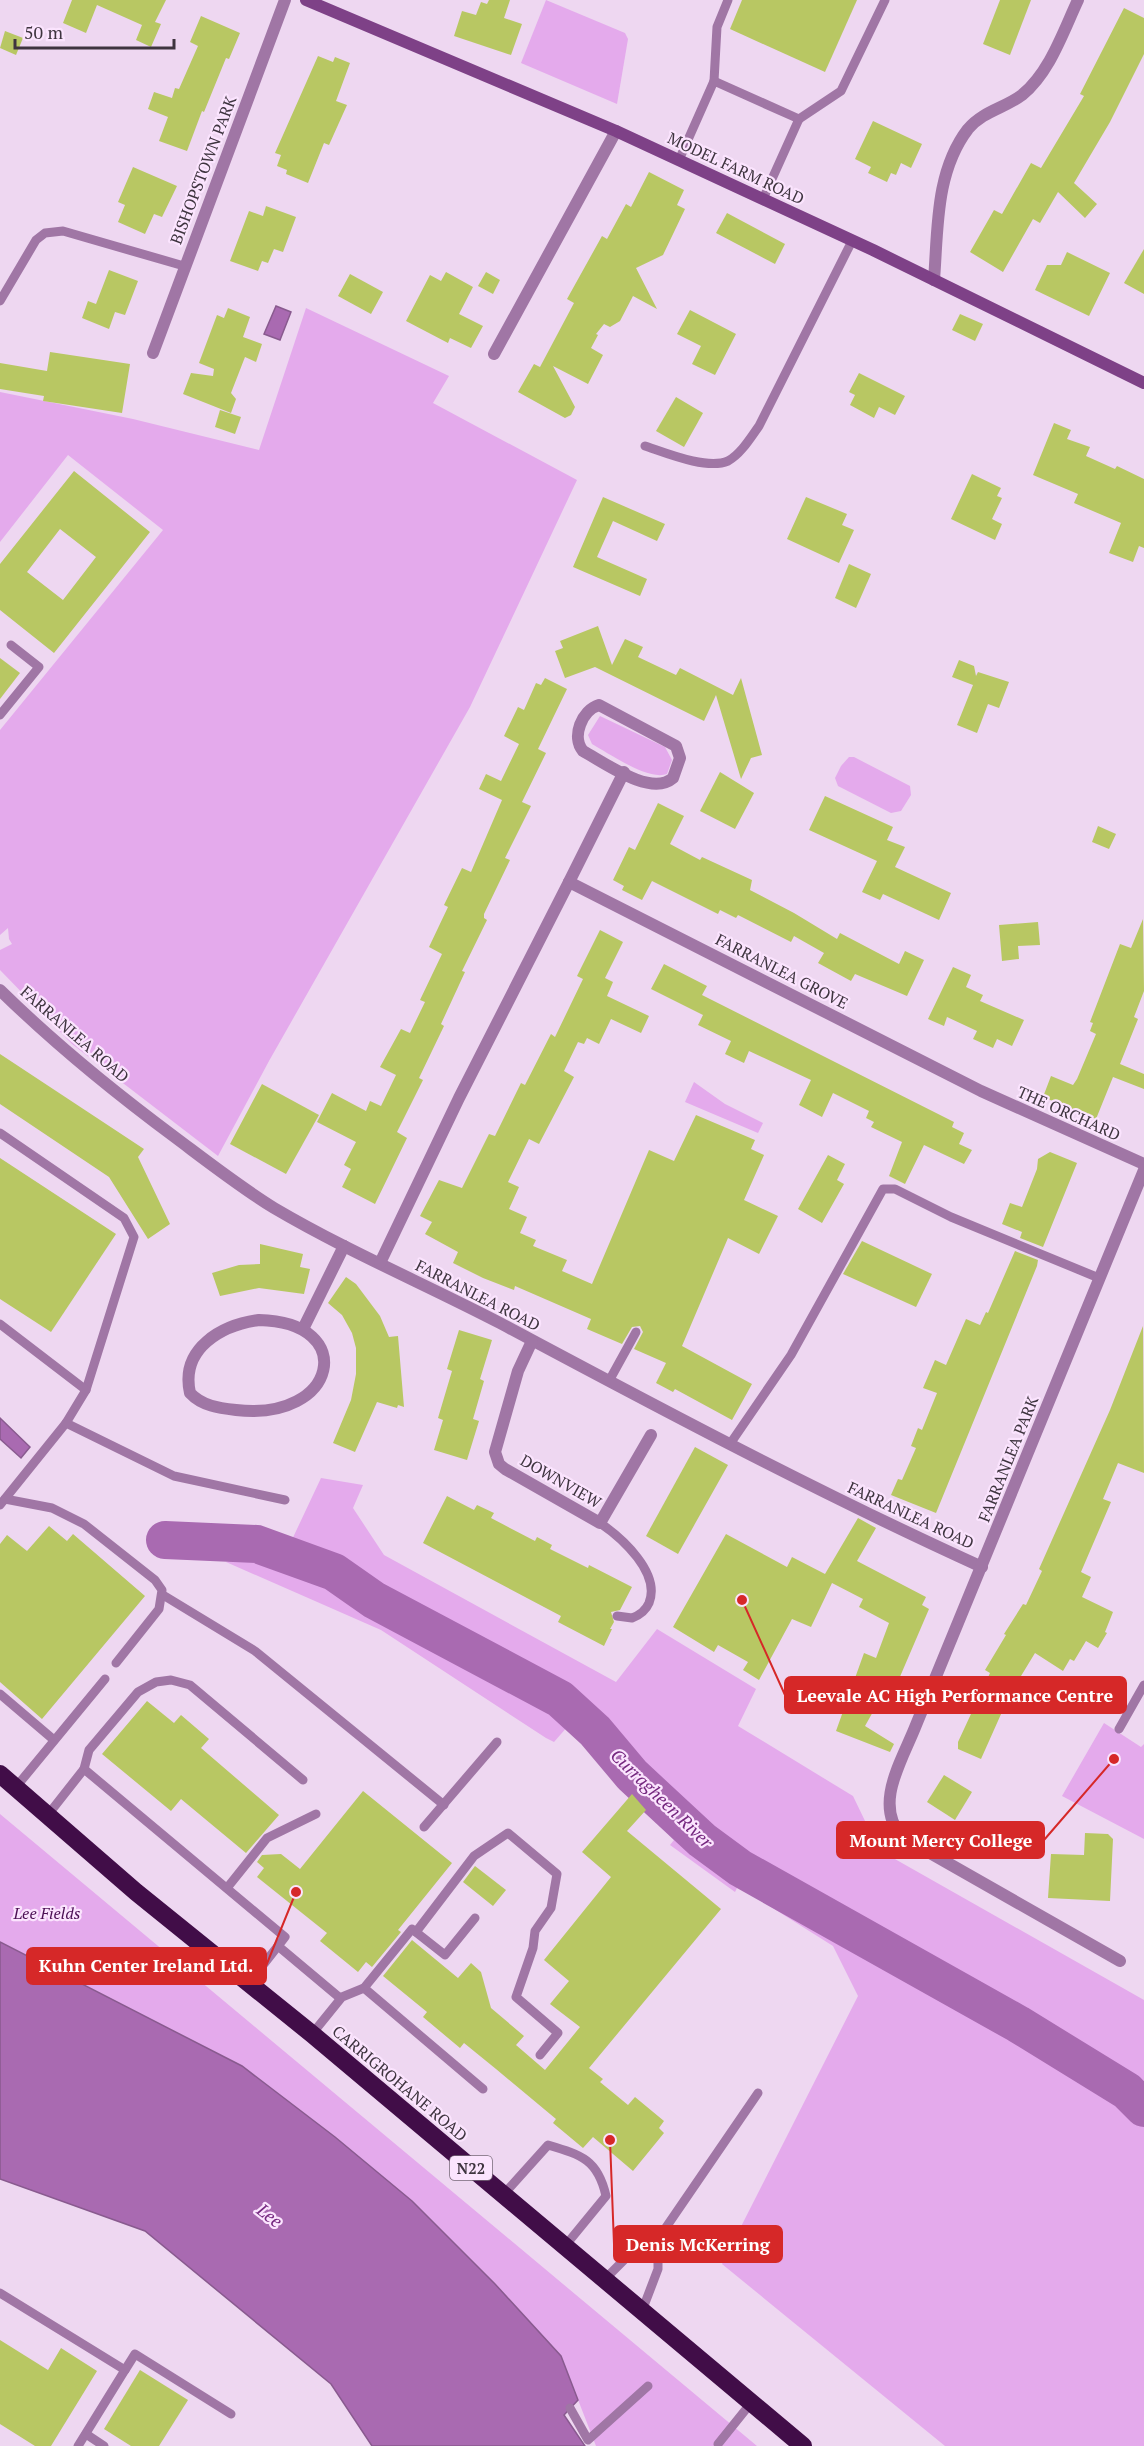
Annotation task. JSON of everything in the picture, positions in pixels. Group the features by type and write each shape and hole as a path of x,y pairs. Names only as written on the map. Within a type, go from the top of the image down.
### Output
{"highway":[{"name":"CARRIGROHANE ROAD","path":"0,1774 47,1816 312,2034 803,2446"}],"main road":[{"name":"MODEL FARM ROAD","path":"306,0 616,131 852,241 1144,382"}],"street":[{"name":"BISHOPSTOWN PARK","path":"153,353 285,0"},
{"path":"934,280 943,182 955,154 968,129 987,112 1020,96 1030,87 1048,63 1077,0"},
{"path":"494,354 616,131"},
{"path":"599,705 667,739 676,746 679,752 678,771 668,782 645,783 624,772 579,746 577,733 592,707 599,705"},
{"path":"380,1263 459,1098 624,772"},
{"name":"FARRANLEA GROVE","path":"568,882 981,1091"},
{"name":"FARRANLEA ROAD","path":"0,990 65,1051 212,1165 272,1206 344,1246 811,1487 982,1567"},
{"name":"THE ORCHARD","path":"981,1091 1144,1164"},
{"name":"FARRANLEA PARK","path":"1120,1960 902,1837 893,1827 888,1803 903,1760 1144,1170"},
{"path":"303,1329 344,1246"},
{"path":"259,1320 303,1329 321,1348 323,1363 317,1386 298,1403 279,1409 248,1412 208,1406 190,1393 189,1375 195,1360 201,1347 218,1332 230,1326 259,1320"},
{"name":"DOWNVIEW","path":"532,1341 517,1377 495,1452 496,1458 505,1469 600,1523 651,1435"}],"lane":[{"path":"679,160 714,81 717,27 728,0"},
{"path":"762,199 799,119 841,91 885,0"},
{"path":"714,81 799,119"},
{"path":"0,301 29,248 45,232 63,231 184,266"},
{"path":"645,446 692,461 710,463 727,461 743,448 759,426 852,241"},
{"path":"0,715 39,667 11,645"},
{"path":"0,1133 124,1218 134,1237 86,1390 66,1423 3,1502"},
{"path":"730,1444 791,1355 883,1189 895,1189 951,1217 1099,1278"},
{"path":"0,1324 86,1390"},
{"path":"609,1381 636,1332"},
{"path":"66,1423 174,1476 285,1500"},
{"path":"3,1502 51,1508 84,1524 155,1580 163,1595 255,1651 444,1805"},
{"path":"600,1523 625,1544 652,1582 650,1599 644,1611 632,1618 617,1616"},
{"path":"116,1663 159,1609 163,1595"},
{"path":"16,1787 105,1678"},
{"path":"47,1816 84,1769 89,1750 138,1692 156,1682 171,1680 190,1685 303,1780"},
{"path":"1119,1729 1144,1685"},
{"path":"0,1694 54,1740"},
{"path":"424,1827 497,1742"},
{"path":"84,1769 285,1937 249,1983"},
{"path":"226,1888 267,1838 316,1815"},
{"path":"416,1932 474,1856 508,1833 556,1874 551,1908 535,1931 533,1948 516,1997 558,2033 540,2055"},
{"path":"312,2034 340,1998 364,1988 412,1929 445,1955 475,1918"},
{"path":"278,1946 340,1998"},
{"path":"364,1988 483,2089"},
{"path":"605,2279 634,2250 658,2239 758,2093"},
{"path":"503,2195 548,2145 577,2153 601,2174 606,2196 565,2246"},
{"path":"642,2311 658,2270 658,2239"},
{"path":"0,2293 125,2370"},
{"path":"78,2446 135,2354 231,2414"},
{"path":"570,2408 588,2440 609,2424 636,2395 648,2386"},
{"path":"718,2444 751,2403"},
{"path":"86,2434 104,2446"}],"green space":[{"path":"546,0 625,33 628,39 617,104 521,63"},
{"path":"306,308 449,376 433,403 577,480 470,707 269,1061 218,1156 72,1044 0,970 0,950 12,944 8,928 0,935 0,730 163,530 68,455 0,542 0,392 133,419 259,450"},
{"path":"600,716 665,747 672,760 667,774 650,774 640,770 592,744 588,735"},
{"path":"849,757 854,757 910,786 911,795 901,811 891,813 838,786 835,778"},
{"path":"694,1082 725,1104 763,1123 758,1133 685,1102"},
{"path":"321,1478 363,1485 353,1508 384,1555 616,1682 657,1629 756,1689 738,1726 853,1796 879,1850 1144,2000 1144,2446 945,2446 722,2264 858,1996 833,1946 738,1886 735,1892 670,1845 674,1840 568,1726 554,1742 381,1630 226,1562 289,1546"},
{"path":"1104,1723 1141,1747 1144,1744 1144,1839 1062,1796"},
{"name":"Lee Fields","path":"0,1814 757,2446 596,2446 561,2356 412,2201 335,2137 242,2066 0,1942"}],"water":[{"path":"276,306 291,312 280,340 264,334"},
{"path":"0,1418 30,1447 21,1458 0,1439"},
{"name":"Lee","path":"0,1942 242,2066 335,2137 412,2201 495,2284 561,2356 578,2400 564,2415 585,2446 372,2446 331,2384 145,2231 0,2179"}],"building":[{"path":"72,0 166,0 155,22 161,24 151,47 136,40 142,25 97,5 86,33 63,23"},
{"path":"489,0 510,0 504,18 522,24 511,55 454,36 462,11 476,15 481,2 487,4"},
{"path":"742,0 857,0 825,72 730,29"},
{"path":"1000,0 1031,0 1010,55 983,44"},
{"path":"1124,8 1144,18 1144,54 1110,122 1074,183 1097,204 1085,218 1058,192 1040,223 1033,219 1003,272 970,252 994,210 1002,214 1031,163 1041,168 1084,96 1080,94"},
{"path":"201,16 240,33 229,59 226,58 204,112 202,111 187,151 159,141 168,117 148,109 154,92 172,98 175,88 179,89 198,46 190,42"},
{"path":"5,31 23,38 16,55 0,48"},
{"path":"318,56 333,62 335,57 350,63 336,101 347,105 329,145 324,143 308,183 286,174 287,170 277,166 281,155 275,153"},
{"path":"873,121 922,144 911,168 901,163 896,175 891,173 887,182 868,173 871,167 855,159"},
{"path":"133,167 177,186 162,217 154,214 145,234 118,222 125,205 118,202"},
{"path":"649,172 684,190 677,205 685,209 663,255 636,268 657,309 633,296 620,321 610,327 604,324 596,334 598,335 591,348 603,355 588,384 553,366 575,407 571,415 565,418 518,392 534,364 540,367 574,303 567,299 602,236 607,239 626,204 631,207"},
{"path":"266,206 296,217 283,252 274,249 268,263 262,261 258,271 230,261 249,211 263,216"},
{"path":"727,213 785,244 775,264 716,233"},
{"path":"1144,249 1144,294 1124,283"},
{"path":"1067,252 1110,273 1089,316 1035,290 1047,265 1061,265"},
{"path":"109,270 138,281 125,315 115,312 109,329 82,318 88,301 96,304"},
{"path":"446,272 473,287 459,314 483,326 471,348 450,338 448,343 406,321 430,275 441,281"},
{"path":"486,272 500,280 493,294 478,286"},
{"path":"350,274 383,292 371,314 338,296"},
{"path":"228,308 250,317 243,337 262,344 256,362 245,357 231,393 236,399 231,413 183,394 191,373 213,376 214,369 199,363 217,315 224,318"},
{"path":"690,310 736,334 715,375 692,364 701,346 677,334"},
{"path":"960,314 983,324 975,341 952,330"},
{"path":"50,352 130,364 122,413 43,401 44,396 0,389 0,363 47,371"},
{"path":"859,373 905,396 895,415 879,407 874,418 850,405 855,395 849,392"},
{"path":"676,397 703,413 684,447 656,431"},
{"path":"220,410 241,417 235,434 215,427"},
{"path":"1054,423 1071,430 1067,439 1090,447 1086,456 1115,469 1117,466 1144,479 1144,548 1139,546 1133,562 1109,553 1121,523 1074,503 1078,494 1033,475"},
{"path":"74,471 150,532 54,653 0,610 0,564","holes":["60,529 96,557 63,600 27,572"]},
{"path":"972,474 1001,488 997,496 1002,498 992,519 1002,524 995,540 951,519"},
{"path":"603,497 665,524 657,541 613,521 597,557 647,579 640,596 573,567"},
{"path":"806,497 847,514 842,525 854,530 839,563 787,539"},
{"path":"849,564 871,574 856,608 835,598"},
{"path":"598,626 612,665 625,639 643,647 638,657 676,675 680,668 733,695 741,678 762,755 751,758 741,779 716,695 704,721 595,667 565,678 555,651 563,648 560,641"},
{"path":"0,658 20,673 0,699"},
{"path":"959,660 974,666 976,676 978,672 1009,682 999,708 988,704 977,733 957,725 973,685 952,677"},
{"path":"545,678 567,689 538,749 546,753 522,802 531,806 505,858 510,860 484,914 487,920 462,971 465,972 441,1024 444,1026 419,1078 423,1080 397,1132 407,1138 375,1204 342,1187 351,1169 344,1165 356,1142 317,1122 332,1093 366,1111 370,1101 381,1106 396,1075 380,1067 401,1029 410,1033 425,1002 420,1000 442,954 429,947 448,907 444,905 462,868 471,872 502,800 479,789 486,774 501,781 519,744 504,736 518,707 524,710 536,683 541,685"},
{"path":"720,772 754,793 735,829 700,811"},
{"path":"825,796 893,827 887,840 905,847 895,867 951,893 939,920 883,894 880,900 862,892 877,861 809,830"},
{"path":"658,803 684,816 670,844 700,860 702,857 752,880 750,890 837,939 840,933 899,964 905,951 924,960 907,996 855,974 851,981 818,963 824,953 794,936 791,942 738,915 736,918 720,910 718,914 652,881 642,900 622,890 624,886 613,880 629,847 635,850"},
{"path":"1098,826 1116,834 1109,849 1092,842"},
{"path":"1143,919 1144,991 1134,1017 1138,1019 1120,1064 1144,1074 1144,1089 1113,1077 1096,1119 1043,1097 1051,1076 1073,1085 1077,1079 1096,1034 1090,1031 1093,1023 1090,1022 1120,944 1131,948"},
{"path":"1038,922 1040,945 1018,946 1019,959 1002,961 999,925"},
{"path":"600,930 623,942 605,978 613,982 607,996 649,1016 641,1033 611,1019 599,1044 587,1038 584,1044 578,1042 564,1071 574,1077 539,1144 529,1139 508,1182 519,1187 509,1209 527,1217 520,1233 536,1240 533,1246 567,1260 562,1271 592,1284 649,1150 674,1161 696,1115 755,1140 751,1149 764,1155 744,1200 778,1216 759,1254 728,1238 682,1346 752,1384 732,1420 675,1389 673,1392 656,1383 666,1363 634,1349 643,1332 640,1326 632,1327 622,1344 587,1329 591,1319 515,1286 514,1290 483,1278 453,1263 458,1252 425,1234 432,1222 420,1216 439,1180 462,1188 489,1134 495,1136 521,1083 525,1085 551,1034 555,1037 583,979 577,976"},
{"path":"664,964 707,986 702,995 954,1122 952,1127 964,1133 959,1144 972,1150 964,1164 924,1145 905,1184 889,1176 902,1142 871,1127 874,1122 866,1118 869,1111 833,1093 822,1117 799,1105 811,1080 749,1051 744,1063 725,1054 731,1041 698,1025 703,1015 651,989"},
{"path":"953,967 971,975 966,987 983,995 980,1001 1024,1020 1012,1046 997,1039 993,1048 973,1039 977,1031 947,1017 944,1026 928,1019"},
{"path":"0,1054 144,1149 138,1157 170,1224 148,1239 109,1177 0,1104"},
{"path":"262,1084 319,1115 286,1174 230,1144"},
{"path":"1050,1152 1077,1163 1043,1247 1020,1238 1022,1232 1002,1224 1010,1203 1022,1207 1037,1169 1038,1159"},
{"path":"828,1155 845,1164 837,1180 844,1184 822,1223 798,1209"},
{"path":"0,1158 116,1234 51,1332 0,1299"},
{"path":"862,1241 932,1274 916,1307 843,1274"},
{"path":"260,1244 303,1254 300,1267 310,1269 304,1294 259,1288 220,1296 212,1273 239,1265 260,1264"},
{"path":"1015,1251 1038,1260 1037,1266 936,1513 891,1495 898,1479 902,1480 916,1448 911,1446 918,1428 922,1430 937,1393 923,1388 935,1360 946,1365 966,1319 980,1325 986,1312 988,1313"},
{"path":"346,1277 356,1284 380,1316 389,1337 398,1336 404,1407 398,1405 397,1408 377,1402 355,1452 333,1443 351,1400 356,1374 356,1348 352,1333 342,1315 328,1303"},
{"path":"1143,1326 1144,1473 1118,1463 1103,1499 1111,1502 1081,1572 1091,1577 1082,1597 1113,1612 1105,1632 1107,1633 1098,1648 1086,1641 1074,1661 1070,1659 1063,1671 1035,1653 1010,1694 981,1759 958,1749 958,1742 990,1673 985,1670 1006,1635 1004,1634 1023,1604 1026,1605 1042,1571 1039,1569 1110,1410"},
{"path":"459,1330 492,1340 480,1379 484,1381 473,1419 479,1421 467,1460 434,1450 443,1420 438,1418 452,1371 447,1369"},
{"path":"695,1447 728,1465 678,1554 646,1536"},
{"path":"447,1496 474,1510 477,1505 494,1513 491,1518 535,1541 537,1537 552,1545 550,1549 588,1568 589,1565 632,1587 620,1610 611,1612 614,1622 604,1646 558,1622 561,1616 423,1543"},
{"path":"858,1518 876,1528 857,1561 926,1597 922,1605 929,1609 884,1714 874,1710 865,1726 894,1744 890,1752 836,1731 864,1653 876,1658 889,1623 859,1607 863,1599 832,1583 811,1627 792,1619 759,1680 743,1670 748,1662 718,1645 714,1652 673,1627 726,1534 787,1567 792,1557 825,1574"},
{"path":"49,1526 67,1541 73,1534 145,1596 42,1719 0,1682 0,1544 7,1535 27,1551"},
{"path":"147,1701 174,1723 181,1715 209,1739 201,1748 279,1815 246,1853 181,1799 171,1811 102,1754"},
{"path":"944,1775 972,1792 955,1820 927,1802"},
{"path":"363,1791 452,1863 398,1930 401,1932 372,1967 366,1962 358,1972 320,1941 327,1933 257,1877 264,1868 257,1862 262,1855 281,1854 300,1869"},
{"path":"632,1794 646,1810 627,1831 721,1909 589,2068 603,2079 600,2082 628,2105 635,2097 664,2121 659,2128 664,2133 633,2171 593,2137 583,2148 553,2123 556,2119 496,2069 464,2043 460,2048 423,2017 427,2012 383,1976 412,1940 458,1978 471,1963 481,1972 491,2008 524,2036 516,2045 545,2070 580,2027 550,2004 569,1981 544,1960 611,1877 582,1852"},
{"path":"1085,1833 1108,1834 1113,1839 1110,1901 1048,1898 1051,1854 1084,1855"},
{"path":"475,1866 506,1890 493,1906 463,1882"},
{"path":"0,2340 48,2370 61,2348 97,2371 51,2446 35,2446 0,2424"},
{"path":"140,2370 188,2400 159,2446 131,2446 104,2429"}],"waterway":[{"name":"Curragheen River","path":"165,1540 257,1544 334,1572 374,1600 560,1699 595,1731 632,1775 702,1840 740,1868 1018,2024 1127,2091 1144,2108"}],"place":[{"name":"Leevale AC High Performance Centre","path":"742,1600"},
{"name":"Mount Mercy College","path":"1114,1759"},
{"name":"Kuhn Center Ireland Ltd.","path":"296,1892"},
{"name":"Denis McKerring","path":"610,2140"}]}
